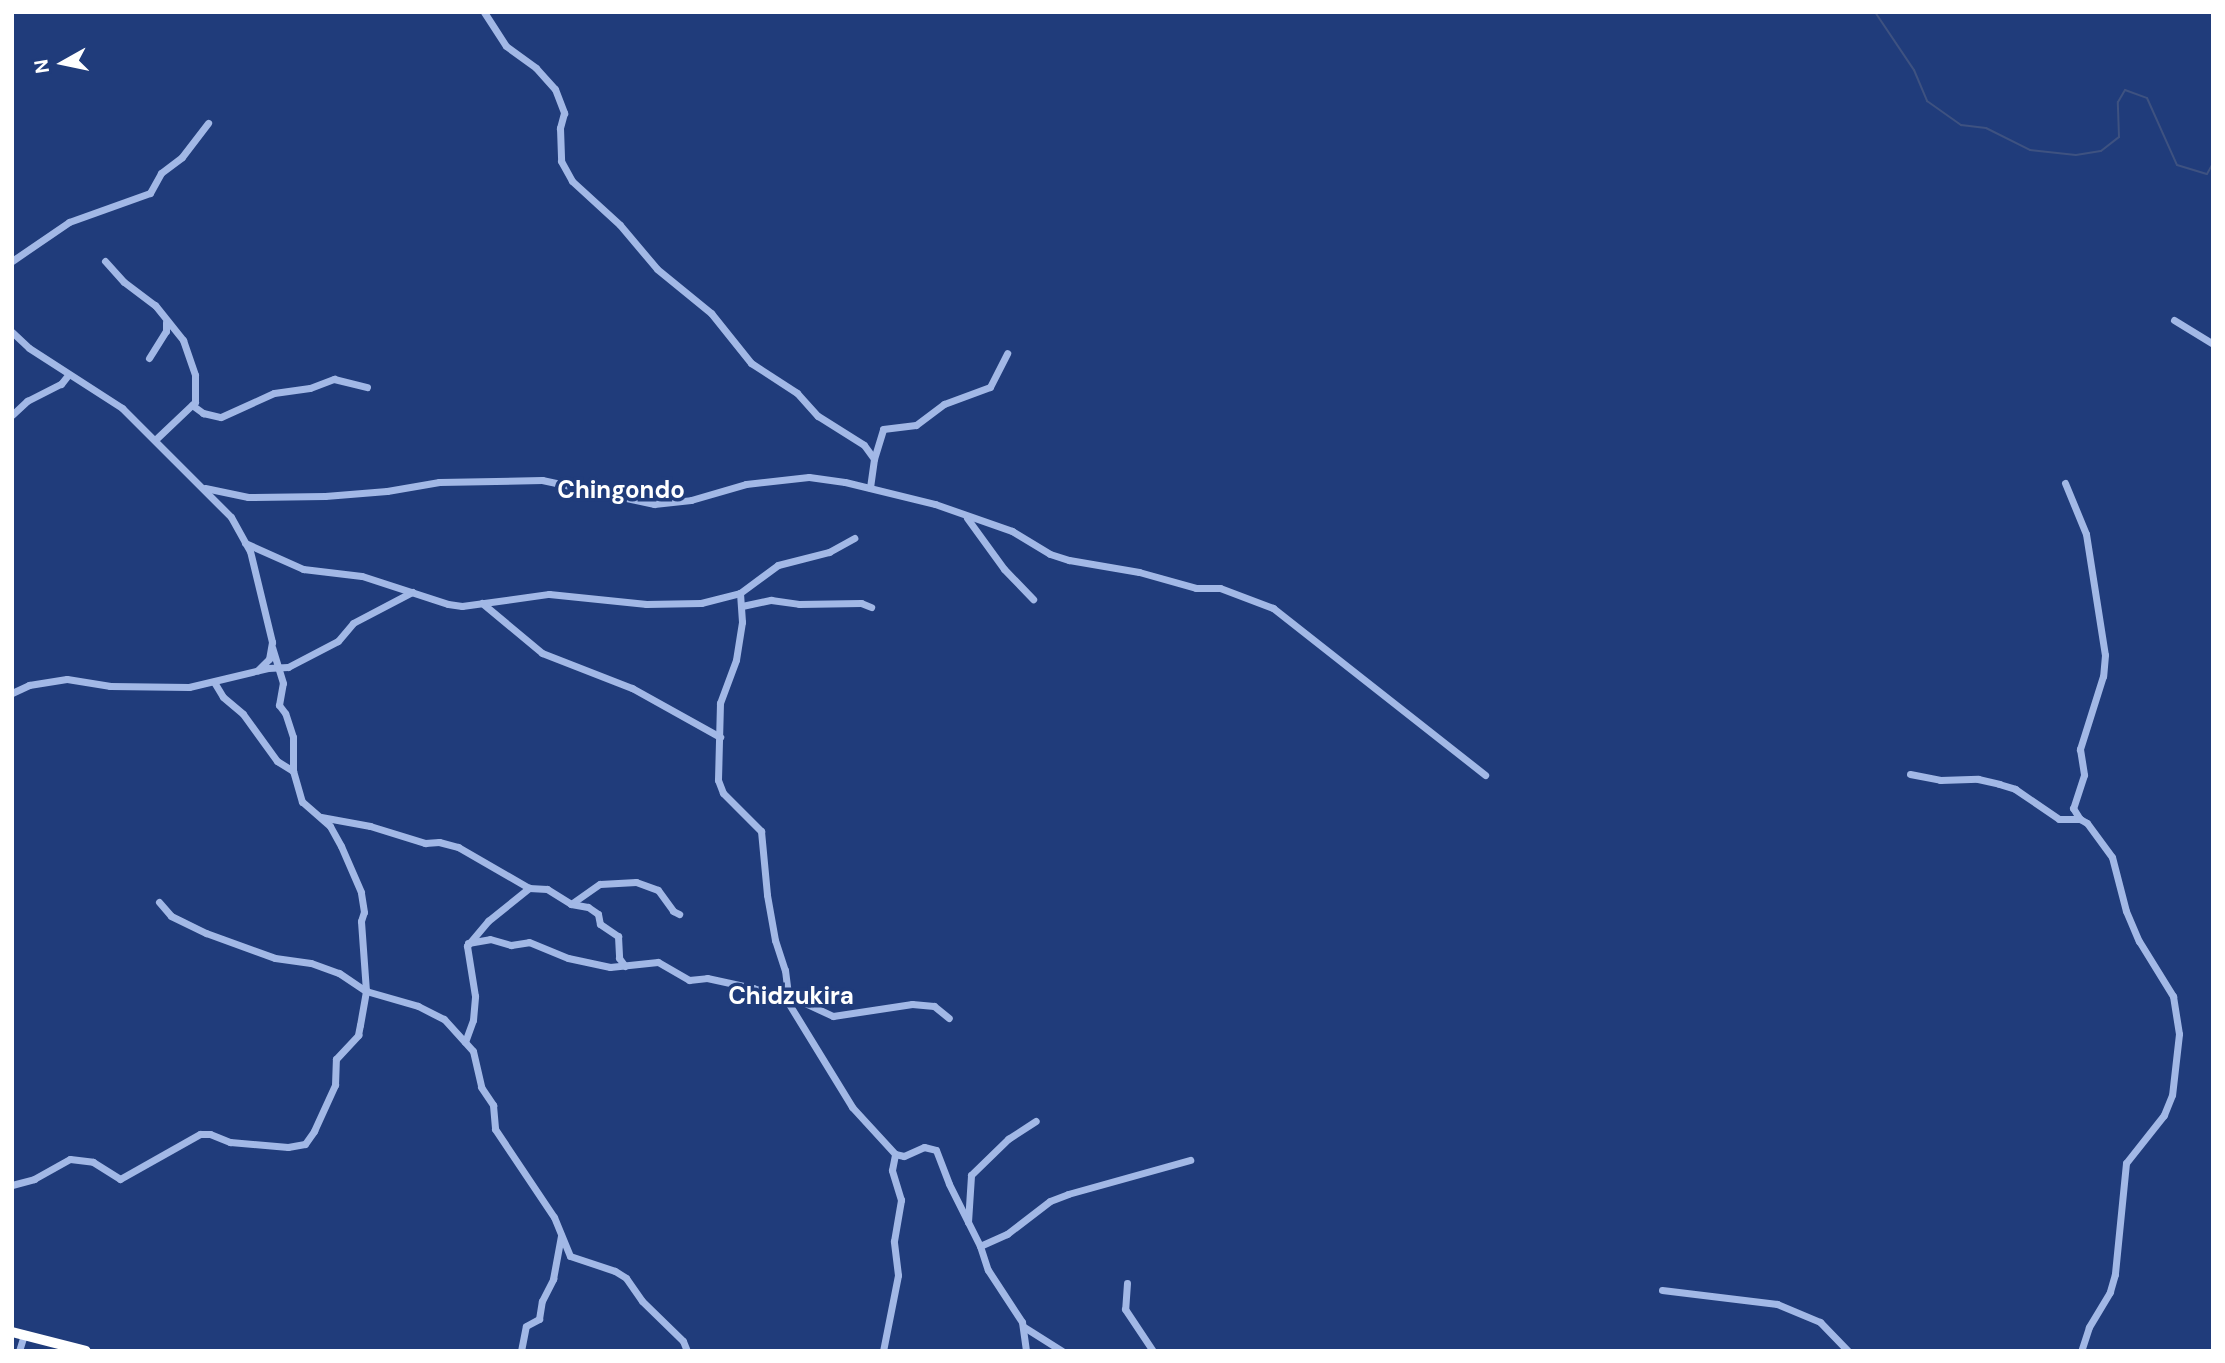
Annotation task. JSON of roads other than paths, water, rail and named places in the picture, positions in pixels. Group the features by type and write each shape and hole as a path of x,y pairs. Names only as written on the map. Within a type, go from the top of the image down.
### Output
{"highway":[{"path":"12,1332 86,1351"}],"street":[{"path":"484,12 506,46 536,68 555,89 564,113 560,128 561,161 572,181 620,225 657,269 711,313 751,363 797,393 818,416 855,437 874,459"},
{"path":"12,261 69,222 150,192 161,173 182,157 208,123"},
{"path":"104,261 124,282 155,305 183,340 195,375 197,393 192,405 155,440"},
{"path":"2174,320 2213,344"},
{"path":"149,358 166,331 166,322"},
{"path":"12,332 68,375 122,408 205,488 231,517 245,543 283,683 279,705 285,713 293,737 293,771 302,802 330,827 361,892 366,990 358,1035 336,1059 335,1085 314,1131 304,1144 288,1147 237,1142 210,1134 200,1134 120,1179 93,1162 70,1159 34,1179 12,1185"},
{"path":"870,488 874,459 883,429 915,425 944,404 990,387 1007,353"},
{"path":"12,415 27,401 61,384 68,375"},
{"path":"192,405 203,413 221,417 274,393 310,388 334,379 366,387"},
{"path":"205,488 248,497 325,496 387,491 439,482 542,480 654,504 691,499 746,484 808,477 870,488 964,514 1012,531 1042,550 1069,560 1139,572 1196,588 1220,588 1273,608 1485,775"},
{"path":"2065,484 2085,534 2105,655 2103,676 2080,749 2084,775 2073,808 2112,857 2126,911 2139,941 2173,996 2179,1034 2172,1094 2164,1115 2126,1163 2115,1275 2110,1292 2089,1327 2081,1351"},
{"path":"964,514 1003,569 1033,599"},
{"path":"245,543 303,569 362,576 449,604 557,594 632,604 701,603 740,593 778,565 829,552 854,538"},
{"path":"12,693 29,685 67,679 110,686 150,684 175,688 214,682 258,670 288,667 343,637 353,623 412,592"},
{"path":"740,593 742,606 736,660 720,703 720,790 761,831 767,895 775,940 785,970 787,999 852,1107 895,1154 904,1156 924,1147 936,1150 980,1246 988,1270 1024,1327 1062,1351"},
{"path":"742,606 771,600 799,604 861,603 871,607"},
{"path":"482,603 542,653 632,688 720,737"},
{"path":"258,670 269,659 272,648"},
{"path":"214,682 223,697 243,714 277,761 293,771"},
{"path":"1910,774 1940,780 1978,779 2015,789 2059,820 2080,819"},
{"path":"317,817 370,826 425,843 458,847 529,888 547,889 571,904 596,912 600,925 614,931 619,938 618,958 625,966"},
{"path":"571,904 600,884 636,882 658,891 673,911 679,914"},
{"path":"468,943 488,922 529,888"},
{"path":"159,902 170,916 206,933 275,958 311,963 339,973 366,990 425,1009 444,1019 475,1055 481,1087 493,1105 495,1129 528,1183 550,1210 571,1257 615,1271 626,1278 642,1301 683,1341 687,1351"},
{"path":"468,943 489,939 508,945 529,942 587,963 610,967 658,962 688,980 712,979 787,999 832,1016 912,1004 934,1006 949,1018"},
{"path":"465,1042 475,1003 468,943"},
{"path":"968,1223 971,1175 1008,1139 1036,1121"},
{"path":"883,1351 898,1275 894,1241 901,1199 892,1170 895,1154"},
{"path":"980,1246 1007,1234 1050,1201 1190,1160"},
{"path":"521,1351 526,1326 539,1318 542,1301 553,1279 561,1231"},
{"path":"1127,1283 1125,1308 1153,1351"},
{"path":"1662,1290 1777,1304 1820,1322 1848,1351"},
{"path":"1024,1327 1026,1351"},
{"path":"19,1351 24,1335"}],"waterway":[{"path":"1875,12 1914,70 1927,101 1961,125 1986,128 2030,150 2076,155 2101,151 2119,137 2118,102 2125,90 2147,98 2177,165 2207,174 2213,163"}],"district":[{"name":"Chingondo","path":"621,490"},
{"name":"Chidzukira","path":"791,996"}]}
